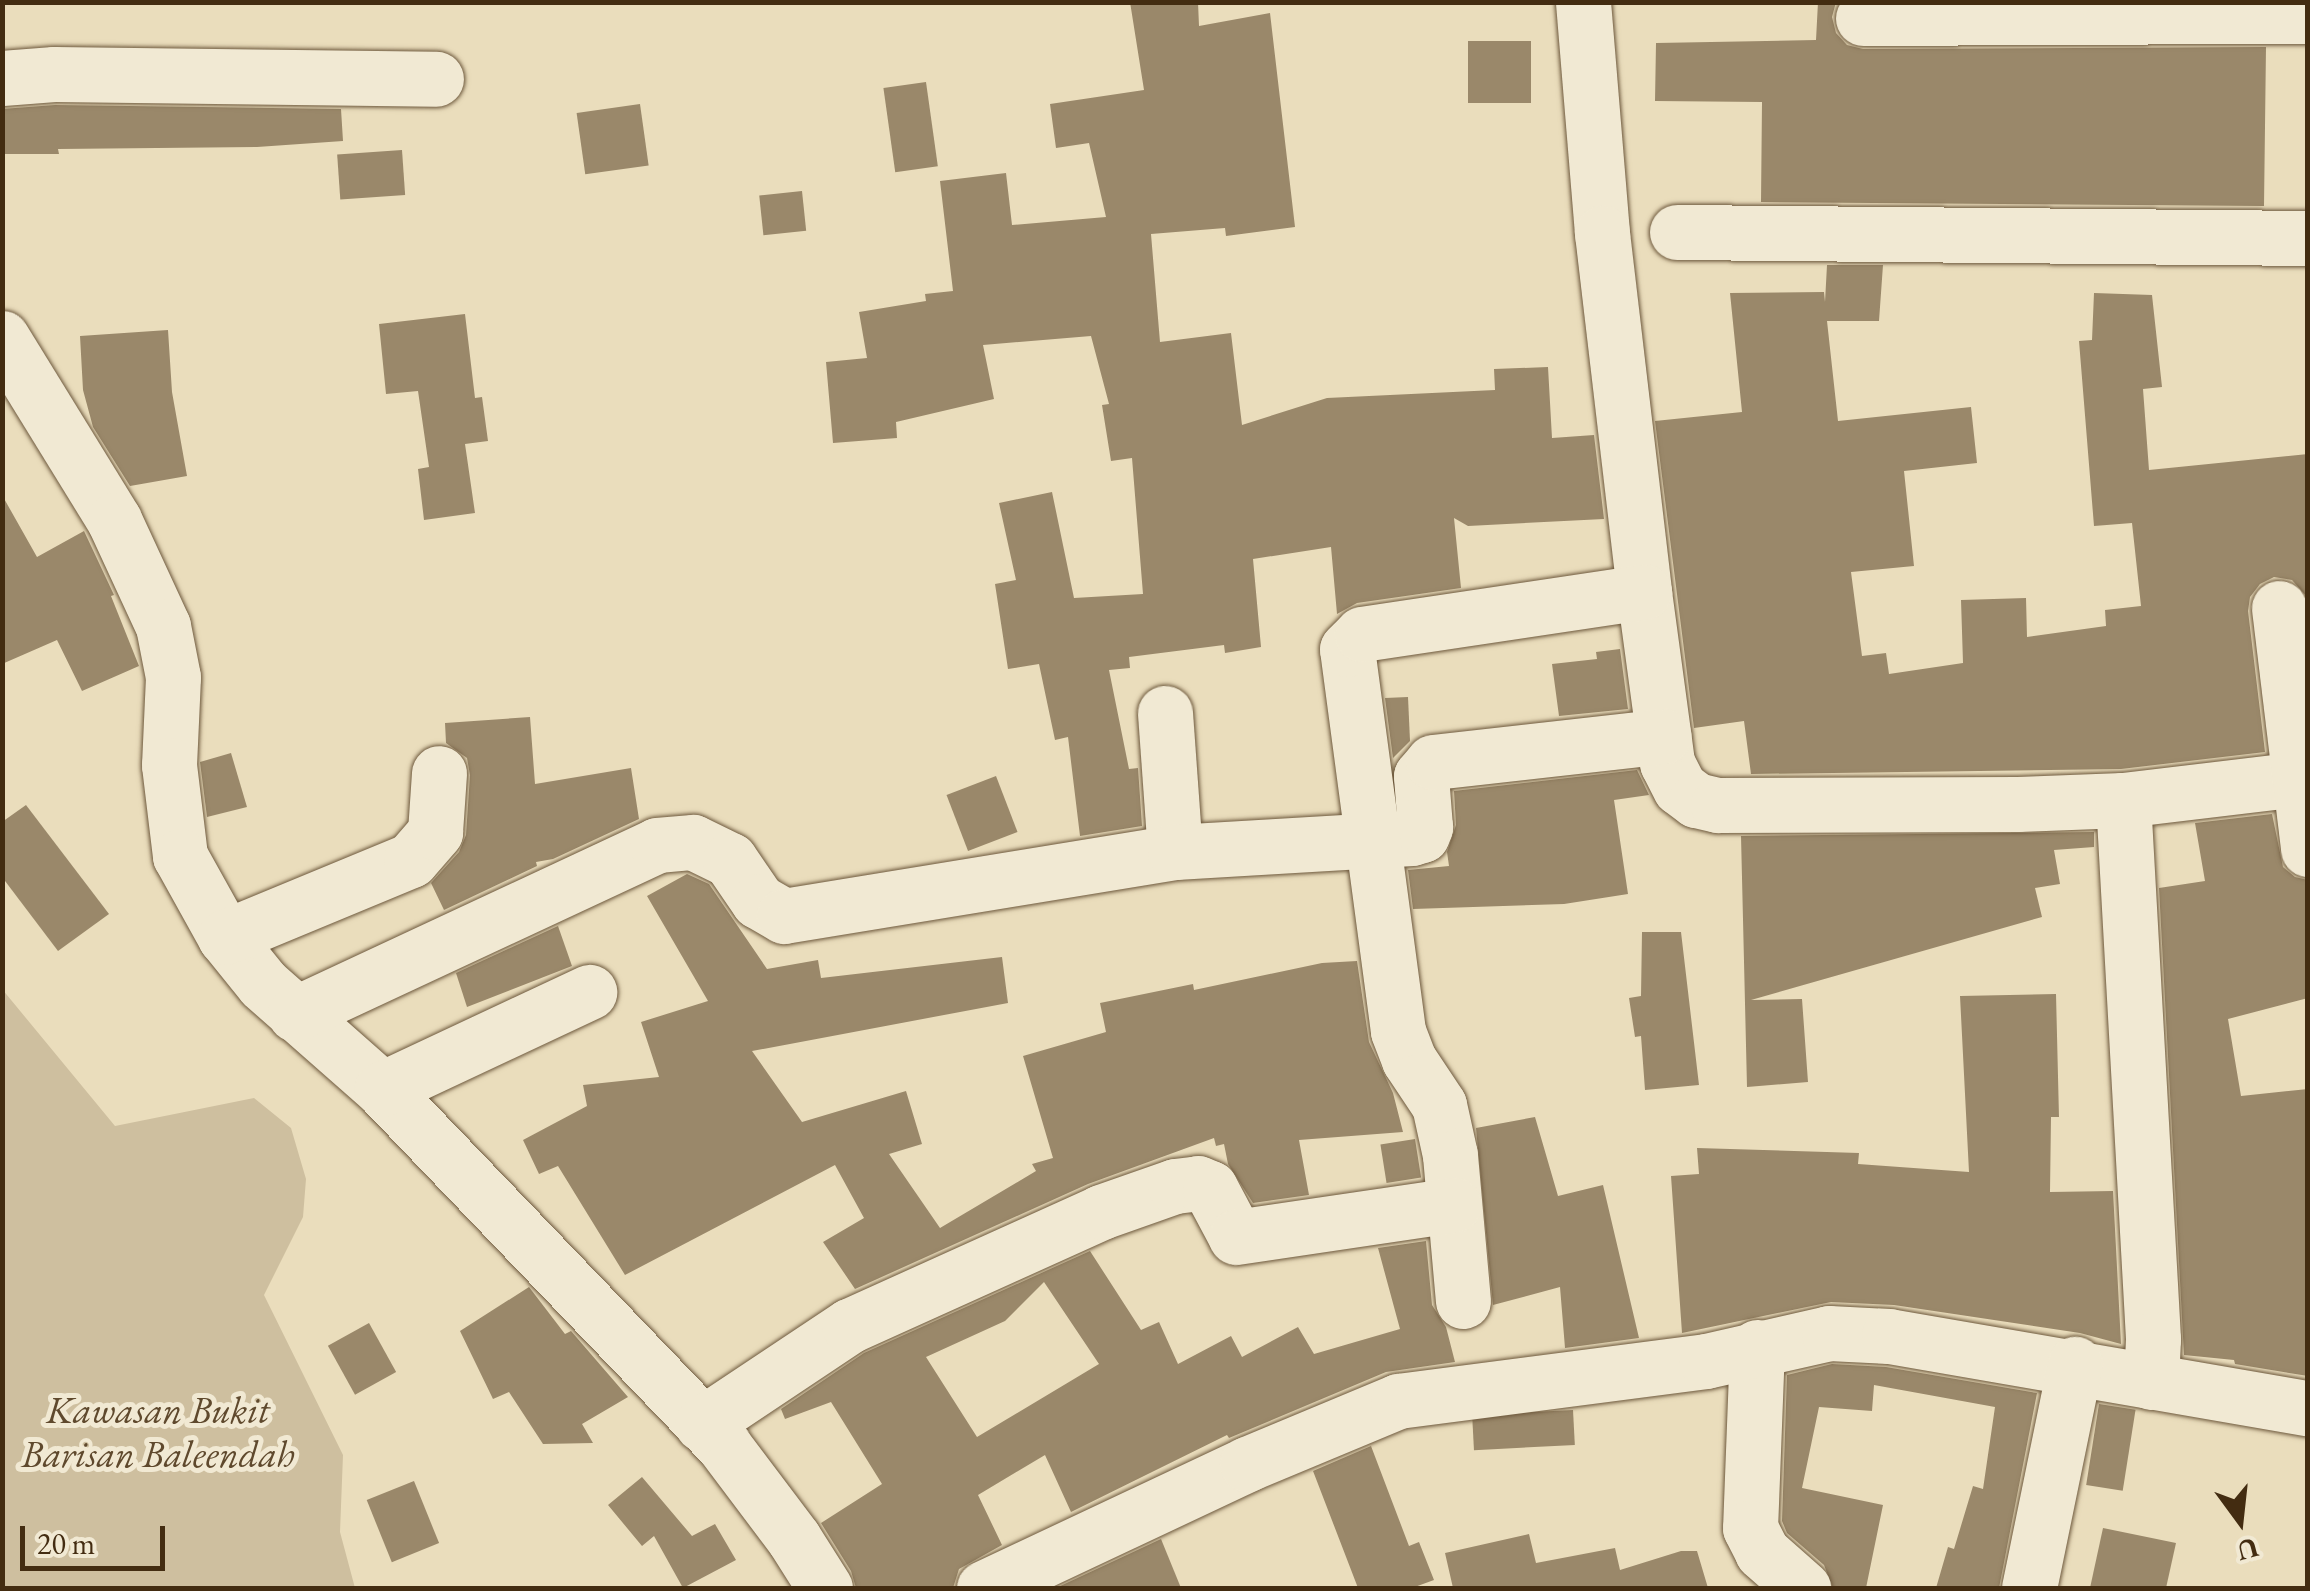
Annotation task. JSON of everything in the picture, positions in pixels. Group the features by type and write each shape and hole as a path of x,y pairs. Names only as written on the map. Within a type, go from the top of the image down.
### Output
{"street":[{"path":"1584,2 1602,233 1644,592 1667,763 1680,788 1696,800 1718,805 2123,800 2299,779"},
{"path":"1863,18 2308,16"},
{"path":"2,78 54,74 436,80"},
{"path":"1677,232 2308,238"},
{"path":"2,338 114,520 163,626 173,677 169,765 180,856 225,938 295,1014 382,1089 702,1424 783,1524 825,1588"},
{"path":"1463,1301 1439,1105 1409,1060 1398,1031 1346,662 1353,638 1644,592"},
{"path":"2279,608 2308,849"},
{"path":"1165,713 1175,852"},
{"path":"295,1014 657,845 693,842 730,860 758,901 784,916 1175,852 1370,843 1422,835 1421,776 1433,762 1664,736"},
{"path":"225,938 411,860 435,832 439,774"},
{"path":"2123,800 2153,1339 2151,1382"},
{"path":"382,1089 589,992"},
{"path":"702,1424 849,1326 1089,1218 1175,1186 1198,1183 1210,1188 1236,1237 1454,1205"},
{"path":"984,1588 1247,1464 1398,1401 1706,1361 1830,1334 1890,1336 2075,1364 2151,1382 2308,1408"},
{"path":"1757,1347 1750,1528 1762,1552 1803,1588"},
{"path":"2028,1588 2075,1364"}],"green space":[{"name":"Kawasan Bukit Barisan Baleendah","path":"2,989 115,1126 254,1098 291,1128 306,1179 303,1217 264,1295 343,1455 340,1532 355,1588 3,1588"}],"building":[{"path":"1130,2 1198,2 1199,26 1270,13 1295,227 1226,236 1225,228 1151,234 1160,342 1231,333 1242,425 1327,398 1495,390 1494,369 1548,367 1552,438 1594,435 1604,519 1468,526 1454,518 1461,588 1357,603 1337,614 1331,547 1253,559 1261,647 1225,653 1224,645 1129,657 1130,668 1109,670 1129,769 1138,768 1142,826 1080,836 1068,737 1055,740 1039,664 1008,669 995,584 1016,580 999,503 1052,492 1074,598 1143,594 1132,458 1111,461 1102,405 1109,404 1091,336 983,345 994,399 896,422 897,438 833,443 826,362 867,358 859,312 926,301 925,294 953,291 940,181 1006,173 1012,225 1106,217 1089,143 1056,148 1050,104 1144,90"},
{"path":"1818,2 1836,2 1832,17 1836,33 1847,45 1863,49 2266,47 2264,206 1761,202 1762,102 1655,101 1656,43 1816,40"},
{"path":"1468,41 1531,41 1531,103 1468,103"},
{"path":"926,82 938,166 895,172 883,88"},
{"path":"640,104 649,165 585,174 577,113"},
{"path":"55,105 341,109 343,141 2,154 2,109"},
{"path":"402,150 405,195 340,199 337,155"},
{"path":"802,191 806,231 763,235 759,195"},
{"path":"1827,265 1883,265 1879,321 1827,321 1838,421 1971,407 1977,463 1904,471 1914,566 1851,572 1862,656 1886,653 1889,674 1963,663 1961,600 2026,598 2027,637 2106,626 2105,610 2141,606 2132,523 2094,526 2079,341 2092,340 2094,293 2152,295 2162,387 2143,389 2149,470 2308,454 2308,598 2292,580 2274,577 2260,584 2250,597 2248,611 2265,752 2121,769 1751,774 1744,721 1694,728 1655,421 1742,412 1730,293 1824,292 1825,302"},
{"path":"465,314 475,398 482,397 488,441 465,444 475,513 424,520 418,469 429,467 418,391 386,394 379,324"},
{"path":"168,330 172,392 187,476 130,486 93,427 83,390 80,336"},
{"path":"2,495 37,557 84,531 114,595 111,596 139,666 82,691 57,640 2,664"},
{"path":"1620,649 1628,709 1559,716 1552,664 1597,659 1596,652"},
{"path":"1408,697 1410,741 1393,758 1385,698"},
{"path":"530,717 535,784 631,768 639,819 553,859 536,862 537,866 444,910 431,883 459,852 466,835 470,775 467,758 446,743 445,723"},
{"path":"231,753 247,807 207,817 200,762"},
{"path":"1637,770 1649,795 1614,800 1628,894 1564,904 1413,909 1408,870 1449,866 1447,852 1456,825 1454,791"},
{"path":"996,776 1018,832 968,851 947,795"},
{"path":"26,805 109,914 58,951 2,877 2,822"},
{"path":"2272,814 2283,867 2295,877 2308,880 2308,998 2228,1019 2241,1096 2308,1089 2308,1376 2235,1364 2234,1360 2184,1355 2159,888 2205,881 2195,823"},
{"path":"2094,832 2094,847 2054,850 2060,884 2035,888 2042,917 1751,1000 1802,999 1808,1082 1747,1087 1741,836"},
{"path":"687,874 709,884 767,969 818,960 821,978 1002,957 1008,1003 752,1051 802,1122 906,1091 922,1144 889,1154 940,1228 1036,1171 1032,1164 1053,1158 1023,1056 1106,1032 1100,1003 1193,984 1194,990 1322,963 1357,961 1369,1042 1393,1093 1403,1132 1299,1140 1309,1195 1253,1203 1228,1164 1224,1144 1216,1146 1214,1138 1088,1184 855,1289 823,1242 864,1218 835,1165 625,1275 558,1166 539,1174 523,1140 587,1106 583,1085 659,1077 641,1022 708,1001 647,896"},
{"path":"558,926 572,966 467,1007 456,973"},
{"path":"1642,932 1681,932 1699,1085 1645,1090 1641,1036 1635,1037 1629,998 1641,996"},
{"path":"2056,994 2059,1117 2051,1117 2050,1192 2113,1191 2121,1344 2080,1333 1894,1305 1831,1302 1682,1333 1671,1176 1699,1174 1697,1148 1859,1153 1858,1164 1969,1172 1960,996"},
{"path":"1535,1117 1558,1196 1603,1185 1639,1338 1565,1348 1560,1287 1493,1305 1476,1128"},
{"path":"1415,1139 1421,1178 1387,1183 1380,1144"},
{"path":"1426,1241 1432,1305 1446,1327 1455,1362 1386,1372 1229,1438 1227,1435 1071,1512 1045,1455 978,1495 1002,1545 959,1569 953,1588 856,1588 851,1571 821,1523 882,1484 831,1402 785,1419 781,1409 864,1353 1090,1251 1141,1330 1159,1322 1178,1364 1231,1336 1242,1357 1298,1327 1314,1354 1400,1329 1378,1248","holes":["1044,1282 1099,1364 977,1437 926,1357 1005,1321"]},
{"path":"529,1287 565,1334 571,1331 628,1397 582,1424 593,1443 543,1444 509,1392 493,1399 460,1331"},
{"path":"369,1323 396,1372 355,1395 328,1346"},
{"path":"1832,1364 1886,1367 2037,1393 1999,1588 1936,1588 1948,1547 1954,1549 1973,1486 1983,1489 1995,1407 1874,1385 1872,1411 1819,1407 1802,1488 1883,1505 1866,1588 1833,1588 1824,1565 1787,1533 1782,1521 1787,1375"},
{"path":"2099,1404 2136,1410 2123,1491 2086,1485"},
{"path":"1573,1410 1575,1445 1474,1450 1472,1415"},
{"path":"1371,1446 1409,1546 1419,1542 1434,1580 1412,1588 1358,1588 1313,1471"},
{"path":"642,1477 692,1536 715,1524 736,1560 683,1588 654,1536 642,1546 608,1505"},
{"path":"414,1481 439,1543 392,1562 367,1500"},
{"path":"2103,1528 2176,1543 2166,1588 2090,1588"},
{"path":"1529,1534 1536,1563 1615,1548 1620,1570 1681,1551 1697,1551 1708,1588 1453,1588 1445,1553"},
{"path":"1161,1539 1181,1588 1056,1588"}]}
